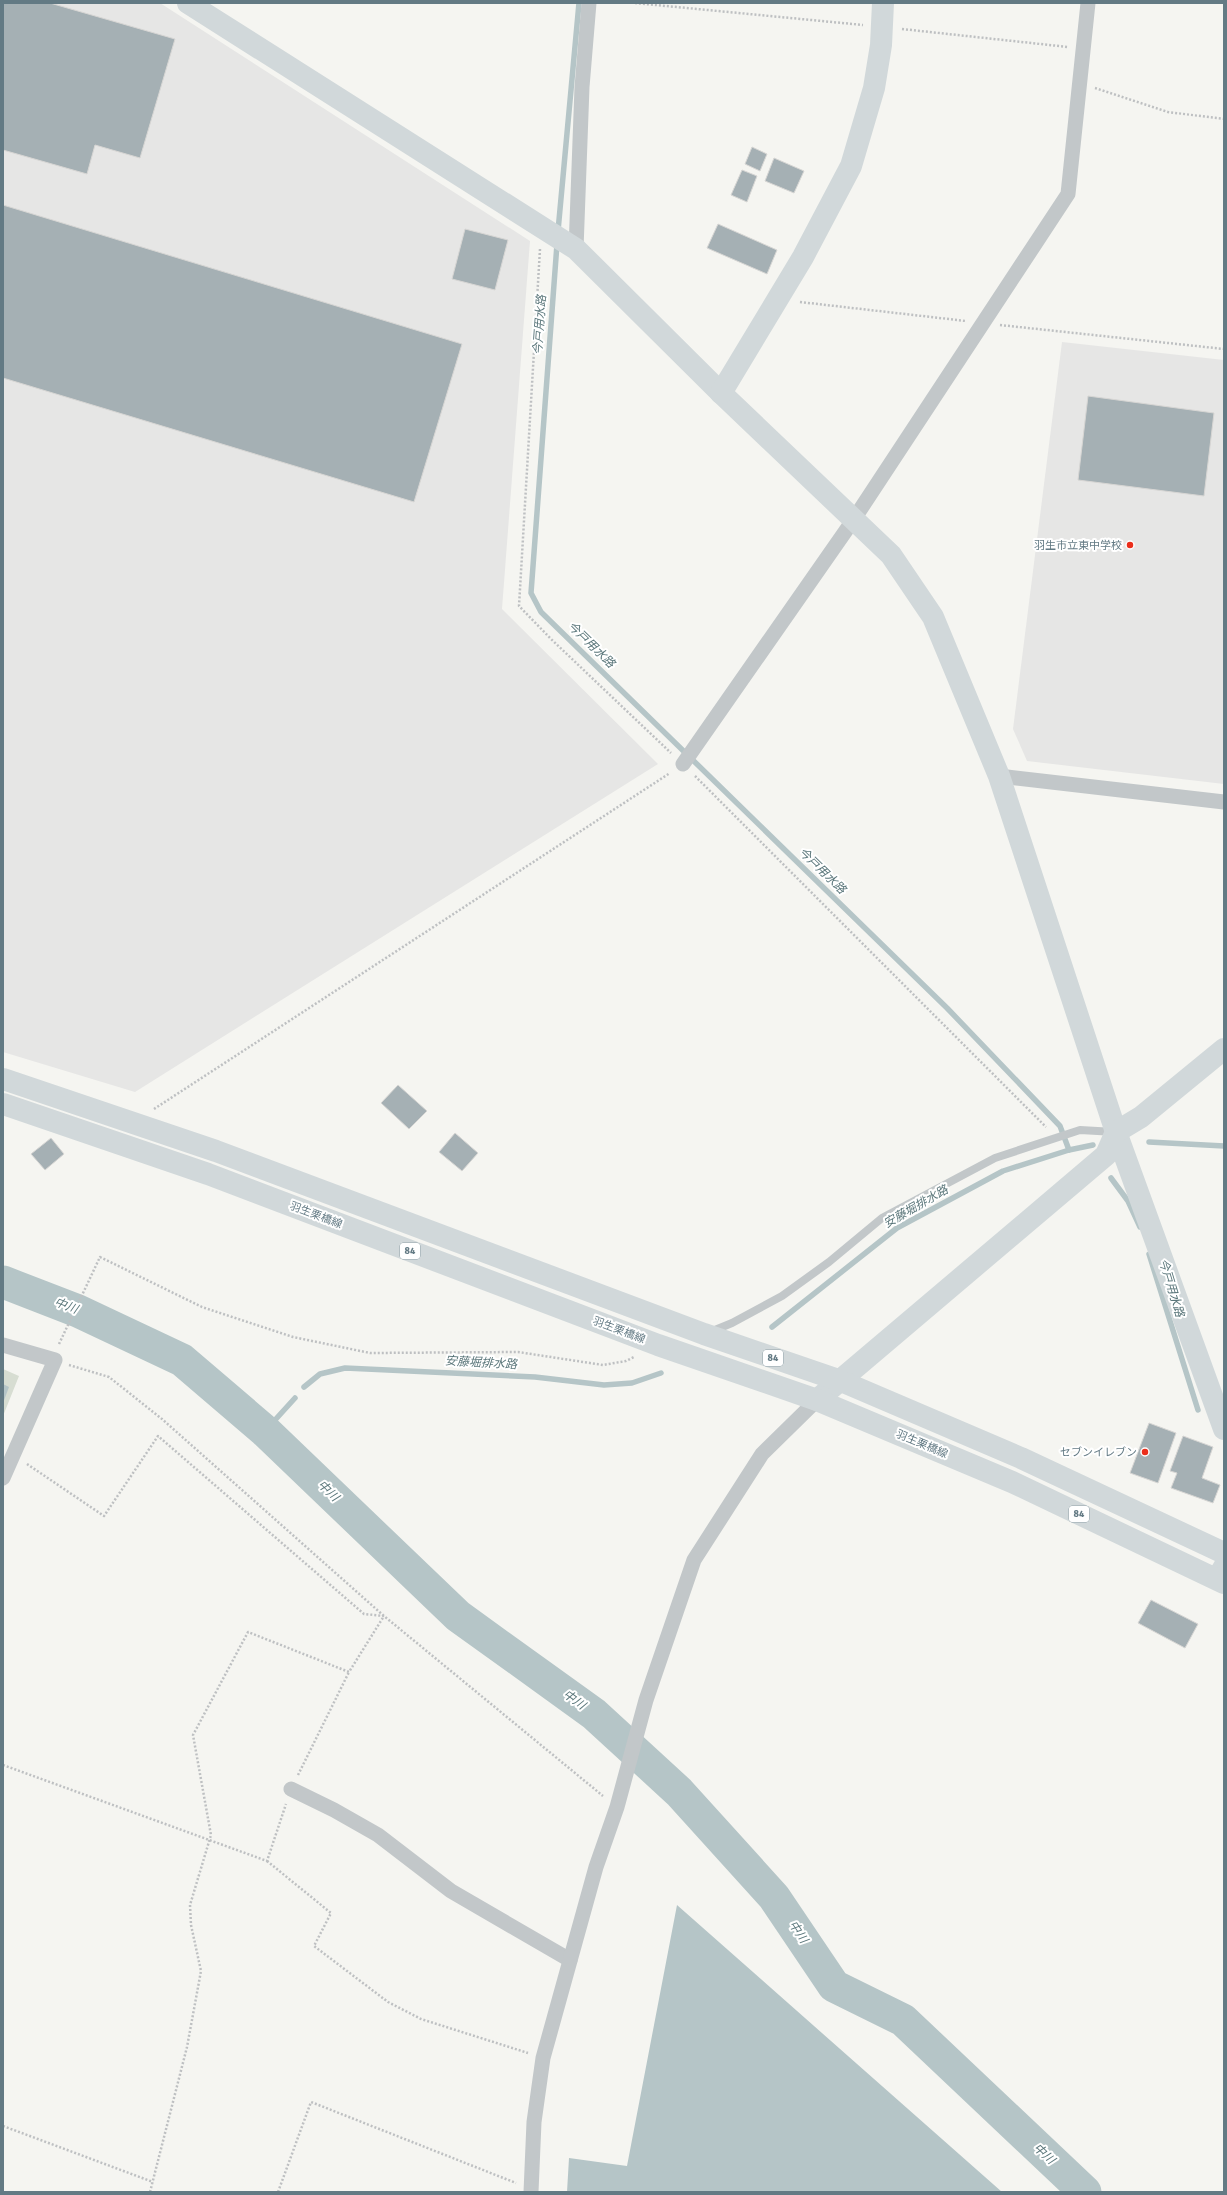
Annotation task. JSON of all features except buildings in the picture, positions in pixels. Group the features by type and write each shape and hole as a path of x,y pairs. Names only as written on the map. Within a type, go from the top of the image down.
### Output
{"street":[{"path":"188,3 576,249 721,393 891,555 933,617 999,776 1116,1132 1224,1428"},
{"path":"576,249 582,87 589,3"},
{"path":"721,393 803,257 851,166 874,88 882,27 882,3"},
{"path":"684,764 854,519 1068,194 1088,3"},
{"path":"999,776 1224,802"},
{"path":"531,2190 534,2122 543,2058 596,1867 617,1807 646,1700 694,1560 762,1454 817,1400 842,1381 1106,1155 1116,1132 1141,1117 1224,1048"},
{"name":"84","path":"3,1079 216,1151 704,1334 842,1381 1021,1458 1224,1553"},
{"name":"羽生栗橋線","path":"3,1104 208,1174 658,1345 817,1400 1012,1482 1222,1576"},
{"path":"3,1345 55,1360 3,1478"},
{"path":"292,1789 334,1810 378,1835 451,1891 570,1960"}],"lane":[{"path":"704,1334 732,1323 782,1296 829,1262 882,1218 995,1158 1080,1130 1116,1132"}],"path":[{"path":"634,3 882,27 1084,49"},
{"path":"1080,83 1168,112 1224,119"},
{"path":"132,1123 684,764"},
{"path":"617,1807 384,1616 162,1419 109,1377 55,1360 59,1344 100,1257 202,1307 293,1337 370,1353 518,1352 603,1365 626,1361 658,1345"},
{"path":"13,1455 104,1516 158,1436 364,1614 384,1616"},
{"path":"267,1861 292,1789 349,1672 384,1616"},
{"path":"150,2192 187,2047 201,1971 191,1925 190,1905 211,1835 193,1735 248,1632 349,1672"},
{"path":"3,1765 267,1861 331,1913 314,1946 388,2002 421,2019 543,2058"},
{"path":"278,2192 311,2102 531,2190"},
{"path":"3,2126 153,2182"}],"shaded area":[{"path":"3,3 160,3 530,241 502,609 658,764 135,1092 3,1052"},
{"name":"羽生市立東中学校","path":"1062,342 1224,360 1224,784 1027,761 1013,729"},
{"path":"3,1369 19,1376 3,1416"},
{"path":"3,1384 9,1387 3,1403"},
{"path":"677,1905 1002,2192 567,2192 569,2158 627,2166"}],"waterway":[{"name":"今戸用水路","path":"558,231 579,3"},
{"name":"今戸用水路","path":"557,244 531,593 541,612 947,1008 1060,1126 1069,1150"},
{"name":"安藤堀排水路","path":"1149,1142 1224,1146"},
{"name":"安藤堀排水路","path":"772,1327 897,1228 1003,1171 1069,1150 1093,1145"},
{"name":"今戸用水路","path":"1111,1178 1128,1201 1140,1227"},
{"name":"今戸用水路","path":"1149,1254 1198,1410"},
{"name":"中川","path":"3,1282 78,1311 182,1360 265,1431 458,1616 594,1714 679,1792 774,1897 834,1986 903,2020 1085,2192"},
{"name":"安藤堀排水路","path":"304,1387 320,1374 345,1368 535,1377 604,1385 632,1383 661,1373"},
{"name":"安藤堀排水路","path":"265,1431 295,1398"}],"place":[{"name":"羽生市立東中学校","path":"1130,545"},
{"name":"セブンイレブン","path":"1145,1452"}]}
